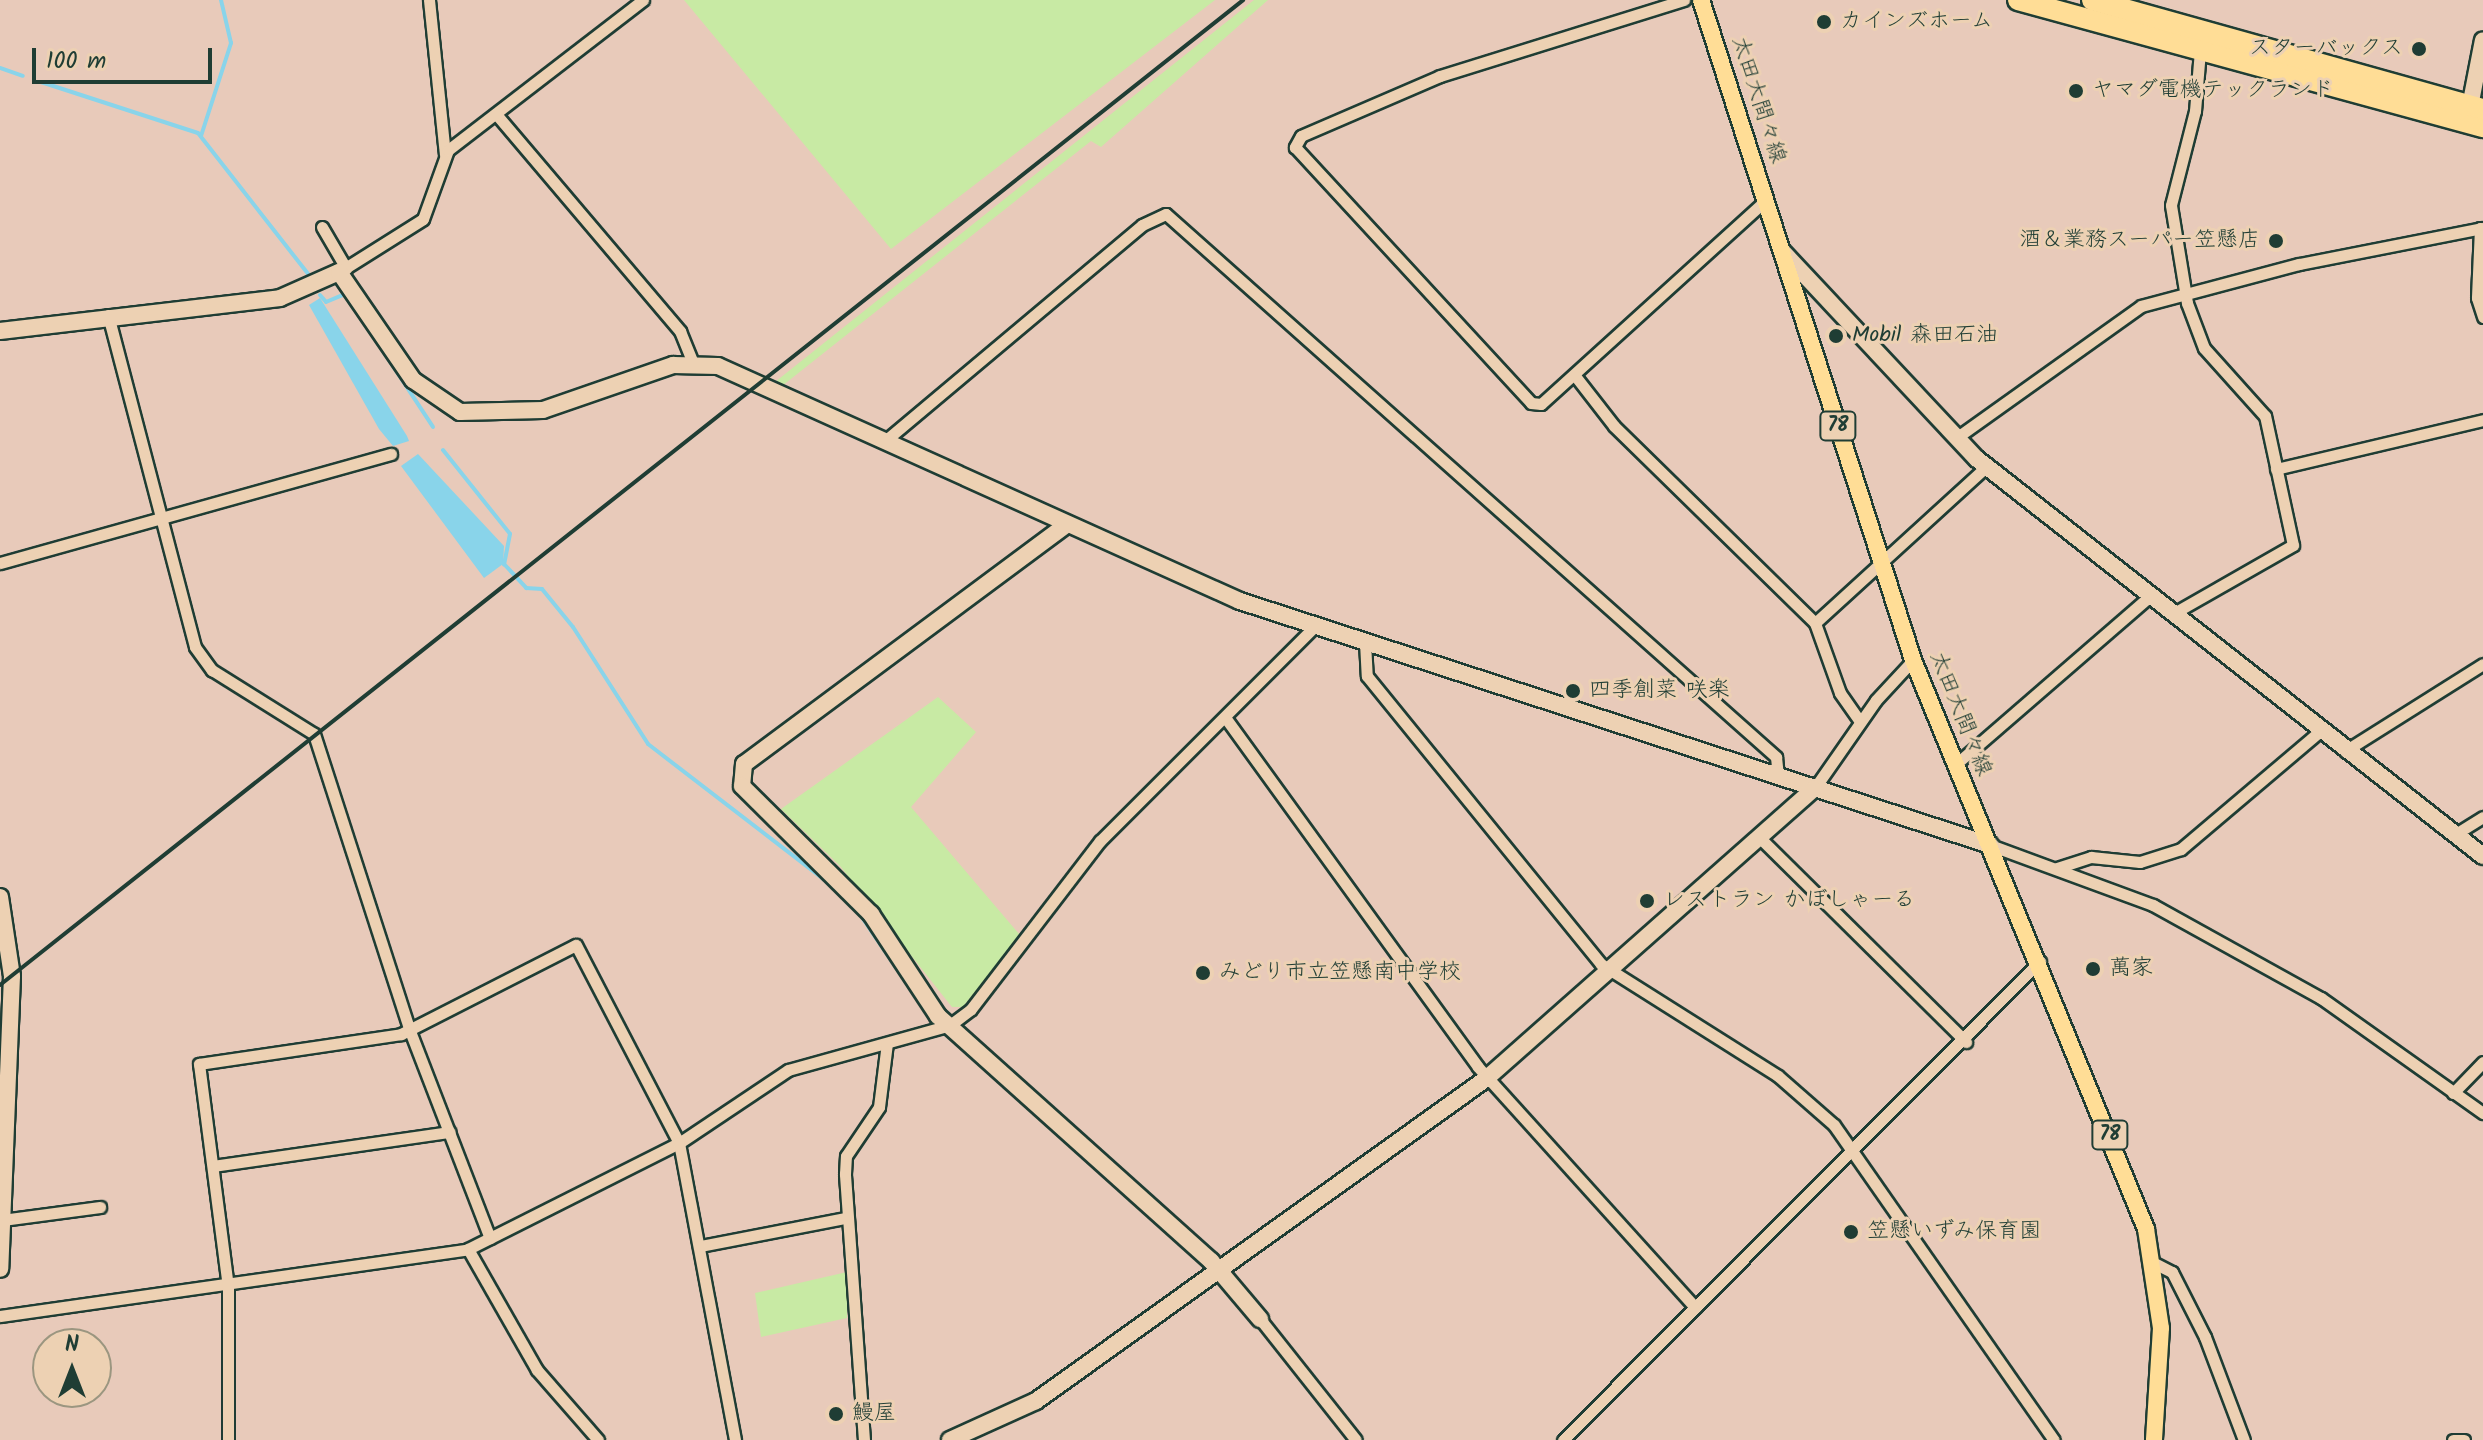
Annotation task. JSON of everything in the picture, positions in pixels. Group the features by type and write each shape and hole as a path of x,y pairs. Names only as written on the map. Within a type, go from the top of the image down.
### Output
{"highway":[{"path":"2018,0 2200,50 2476,116"},
{"path":"2092,0 2476,116"}],"main road":[{"name":"太田大間々線","path":"1701,0 1913,660 2040,961 2156,1264 2161,1328 2154,1440"}],"street":[{"path":"0,331 107,314 280,298 343,270 423,219 445,154 429,0"},
{"path":"445,154 643,0"},
{"path":"1684,0 1440,76 1293,142 1531,403 1546,403 1766,200"},
{"path":"2476,116 2483,40"},
{"path":"2174,613 2293,545 2265,416 2204,348 2186,294 2171,205 2195,111 2200,50"},
{"path":"2476,116 2483,86"},
{"path":"496,114 680,331 692,361"},
{"path":"886,440 1142,225 1166,214 1776,757 1778,777"},
{"path":"322,227 343,270 413,380 460,412 563,406 692,361 728,369 1066,525 1314,627 1990,845 2153,905 2308,990 2483,1113"},
{"path":"1956,438 2136,308 2482,228 2483,317"},
{"path":"1784,253 1986,467 2483,856"},
{"path":"107,314 203,662 314,734 410,1031 490,1238"},
{"path":"1576,377 1614,426 1815,623 1840,693 1860,722"},
{"path":"2276,469 2483,420"},
{"path":"0,563 391,454"},
{"path":"1815,623 1986,467"},
{"path":"1066,525 739,771 742,786 871,914 950,1025 1221,1272 1356,1440"},
{"path":"1956,764 2151,595"},
{"path":"0,1316 228,1287 468,1249 679,1143 788,1070 950,1025 971,1009 1100,841 1227,720 1314,627"},
{"path":"1365,642 1367,676 1611,974 1778,1076 1851,1148 2054,1440"},
{"path":"950,1440 1036,1401 1221,1272 1487,1078 1611,974 1814,789 1860,722 1913,660"},
{"path":"2345,751 2483,664"},
{"path":"1227,720 1487,1078 1695,1307"},
{"path":"2057,868 2091,857 2140,862 2181,849 2320,731"},
{"path":"2454,835 2483,817"},
{"path":"1760,838 1966,1042"},
{"path":"0,897 6,965 0,1269"},
{"path":"228,1440 228,1287 199,1064 410,1031 576,945 679,1143 735,1440"},
{"path":"1563,1440 1851,1148 1966,1042 2014,980 2040,961"},
{"path":"864,1440 845,1218 846,1156 879,1107 887,1043"},
{"path":"2453,1093 2483,1062"},
{"path":"213,1166 450,1132"},
{"path":"2,1220 100,1207"},
{"path":"700,1246 845,1218"},
{"path":"468,1249 537,1370 598,1440"},
{"path":"2156,1264 2172,1272 2200,1326 2244,1440"},
{"path":"2453,1440 2464,1440"}],"green space":[{"path":"684,0 1215,0 891,249"},
{"path":"1254,0 1268,0 1101,147 1091,141 782,386 775,382"},
{"path":"938,697 976,732 911,807 1020,935 963,1007 952,1007 840,866 781,809"},
{"path":"847,1272 847,1318 761,1337 755,1293"}],"water":[{"path":"320,298 409,441 393,446 379,429 309,305"},
{"path":"418,454 504,546 503,564 484,578 401,466"}],"waterway":[{"path":"201,136 231,43 221,0"},
{"path":"0,68 23,76"},
{"path":"41,82 198,133 308,274"},
{"path":"320,295 326,302 345,294"},
{"path":"366,325 433,427"},
{"path":"443,450 510,534 504,564 526,588 542,589 573,627 648,744 831,885"},
{"path":"855,907 926,1012"}],"railway":[{"path":"0,985 1243,0"}],"place":[{"name":"カインズホーム","path":"1824,22"},
{"name":"スターバックス","path":"2419,49"},
{"name":"ヤマダ電機テックランド","path":"2076,91"},
{"name":"酒＆業務スーパー笠懸店","path":"2276,241"},
{"name":"Mobil 森田石油","path":"1836,336"},
{"name":"四季創菜 咲楽","path":"1573,691"},
{"name":"レストラン かぼしゃーる","path":"1647,901"},
{"name":"萬家","path":"2093,969"},
{"name":"みどり市立笠懸南中学校","path":"1203,973"},
{"name":"笠懸いずみ保育園","path":"1851,1232"},
{"name":"鰻屋","path":"836,1414"}]}
